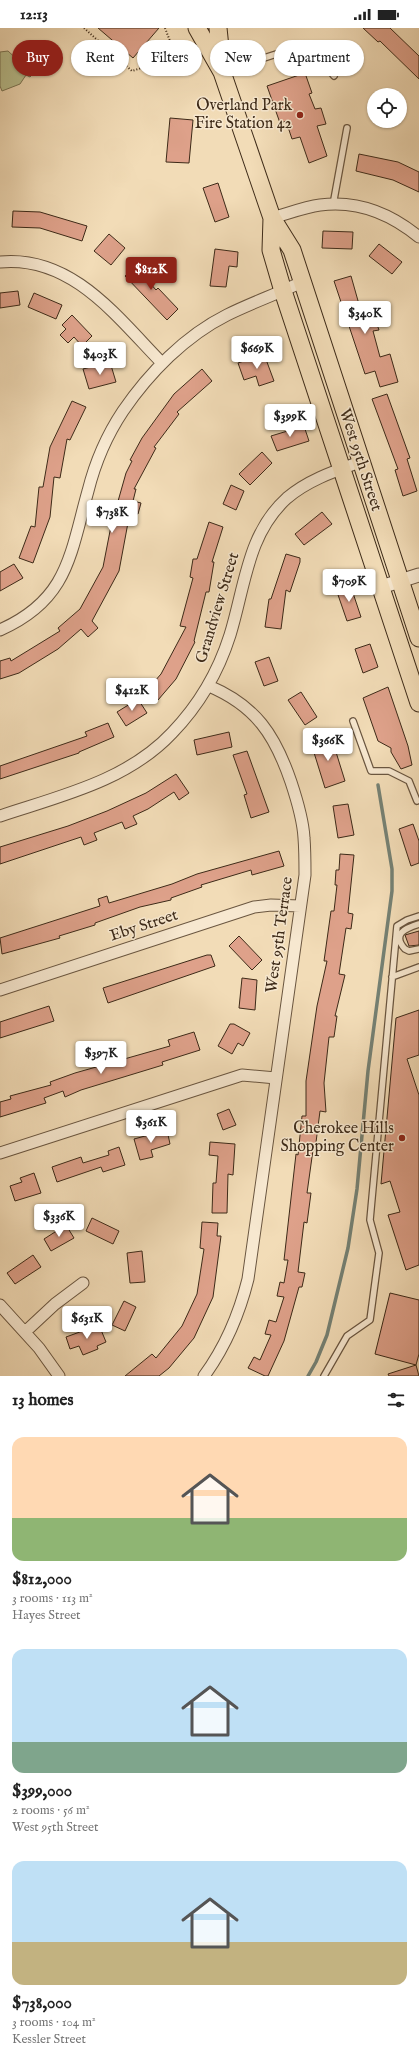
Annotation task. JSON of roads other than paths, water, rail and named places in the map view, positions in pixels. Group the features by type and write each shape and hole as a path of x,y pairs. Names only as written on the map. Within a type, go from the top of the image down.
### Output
{"main road":[{"name":"West 95th Street","path":"197,28 210,51"},
{"name":"West 95th Street","path":"218,28 219,40"},
{"name":"West 95th Street","path":"223,76 272,218 292,250 360,462 419,638"},
{"name":"West 95th Street","path":"272,218 271,250 283,291 419,703"}],"street":[{"path":"272,218 320,205 361,207 395,219 419,237"},
{"path":"0,262 11,261 35,263 58,270 79,282 95,295 162,363"},
{"path":"0,630 20,619 40,605 60,580 73,550 95,468 108,437 127,406 147,379 162,363 197,334 226,315 302,282"},
{"name":"Grandview Street","path":"0,816 93,785 123,771 147,756 172,734 201,699 218,669 230,635 248,562 260,533 280,506 296,491 341,469 360,462"},
{"path":"381,587 419,575"},
{"name":"West 95th Terrace","path":"204,1376 229,1338 241,1307 248,1279 305,874 304,837 301,816 284,762 267,729 258,718 233,698 208,686"},
{"name":"Eby Street","path":"0,990 254,907 271,905 300,906"},
{"path":"0,1153 242,1075 276,1078"},
{"path":"25,1332 55,1304 83,1283"},
{"path":"2,1311 25,1332 39,1348 59,1376"}],"lane":[{"path":"333,205 347,128"},
{"path":"353,721 371,771 389,772 409,781 418,800 419,807"},
{"path":"324,1376 346,1336 370,1320 379,1253 370,1220 397,926 407,920 419,916"},
{"path":"419,924 406,928 401,933 400,939 405,949 419,949"},
{"path":"392,977 419,968"}],"waterway":[{"path":"308,1376 316,1362 327,1335 348,1248 357,1189 368,1071 392,891 392,869 378,785"}],"place":[{"name":"Overland Park Fire Station 42","path":"300,115"},
{"name":"Cherokee Hills Shopping Center","path":"402,1138"}]}
